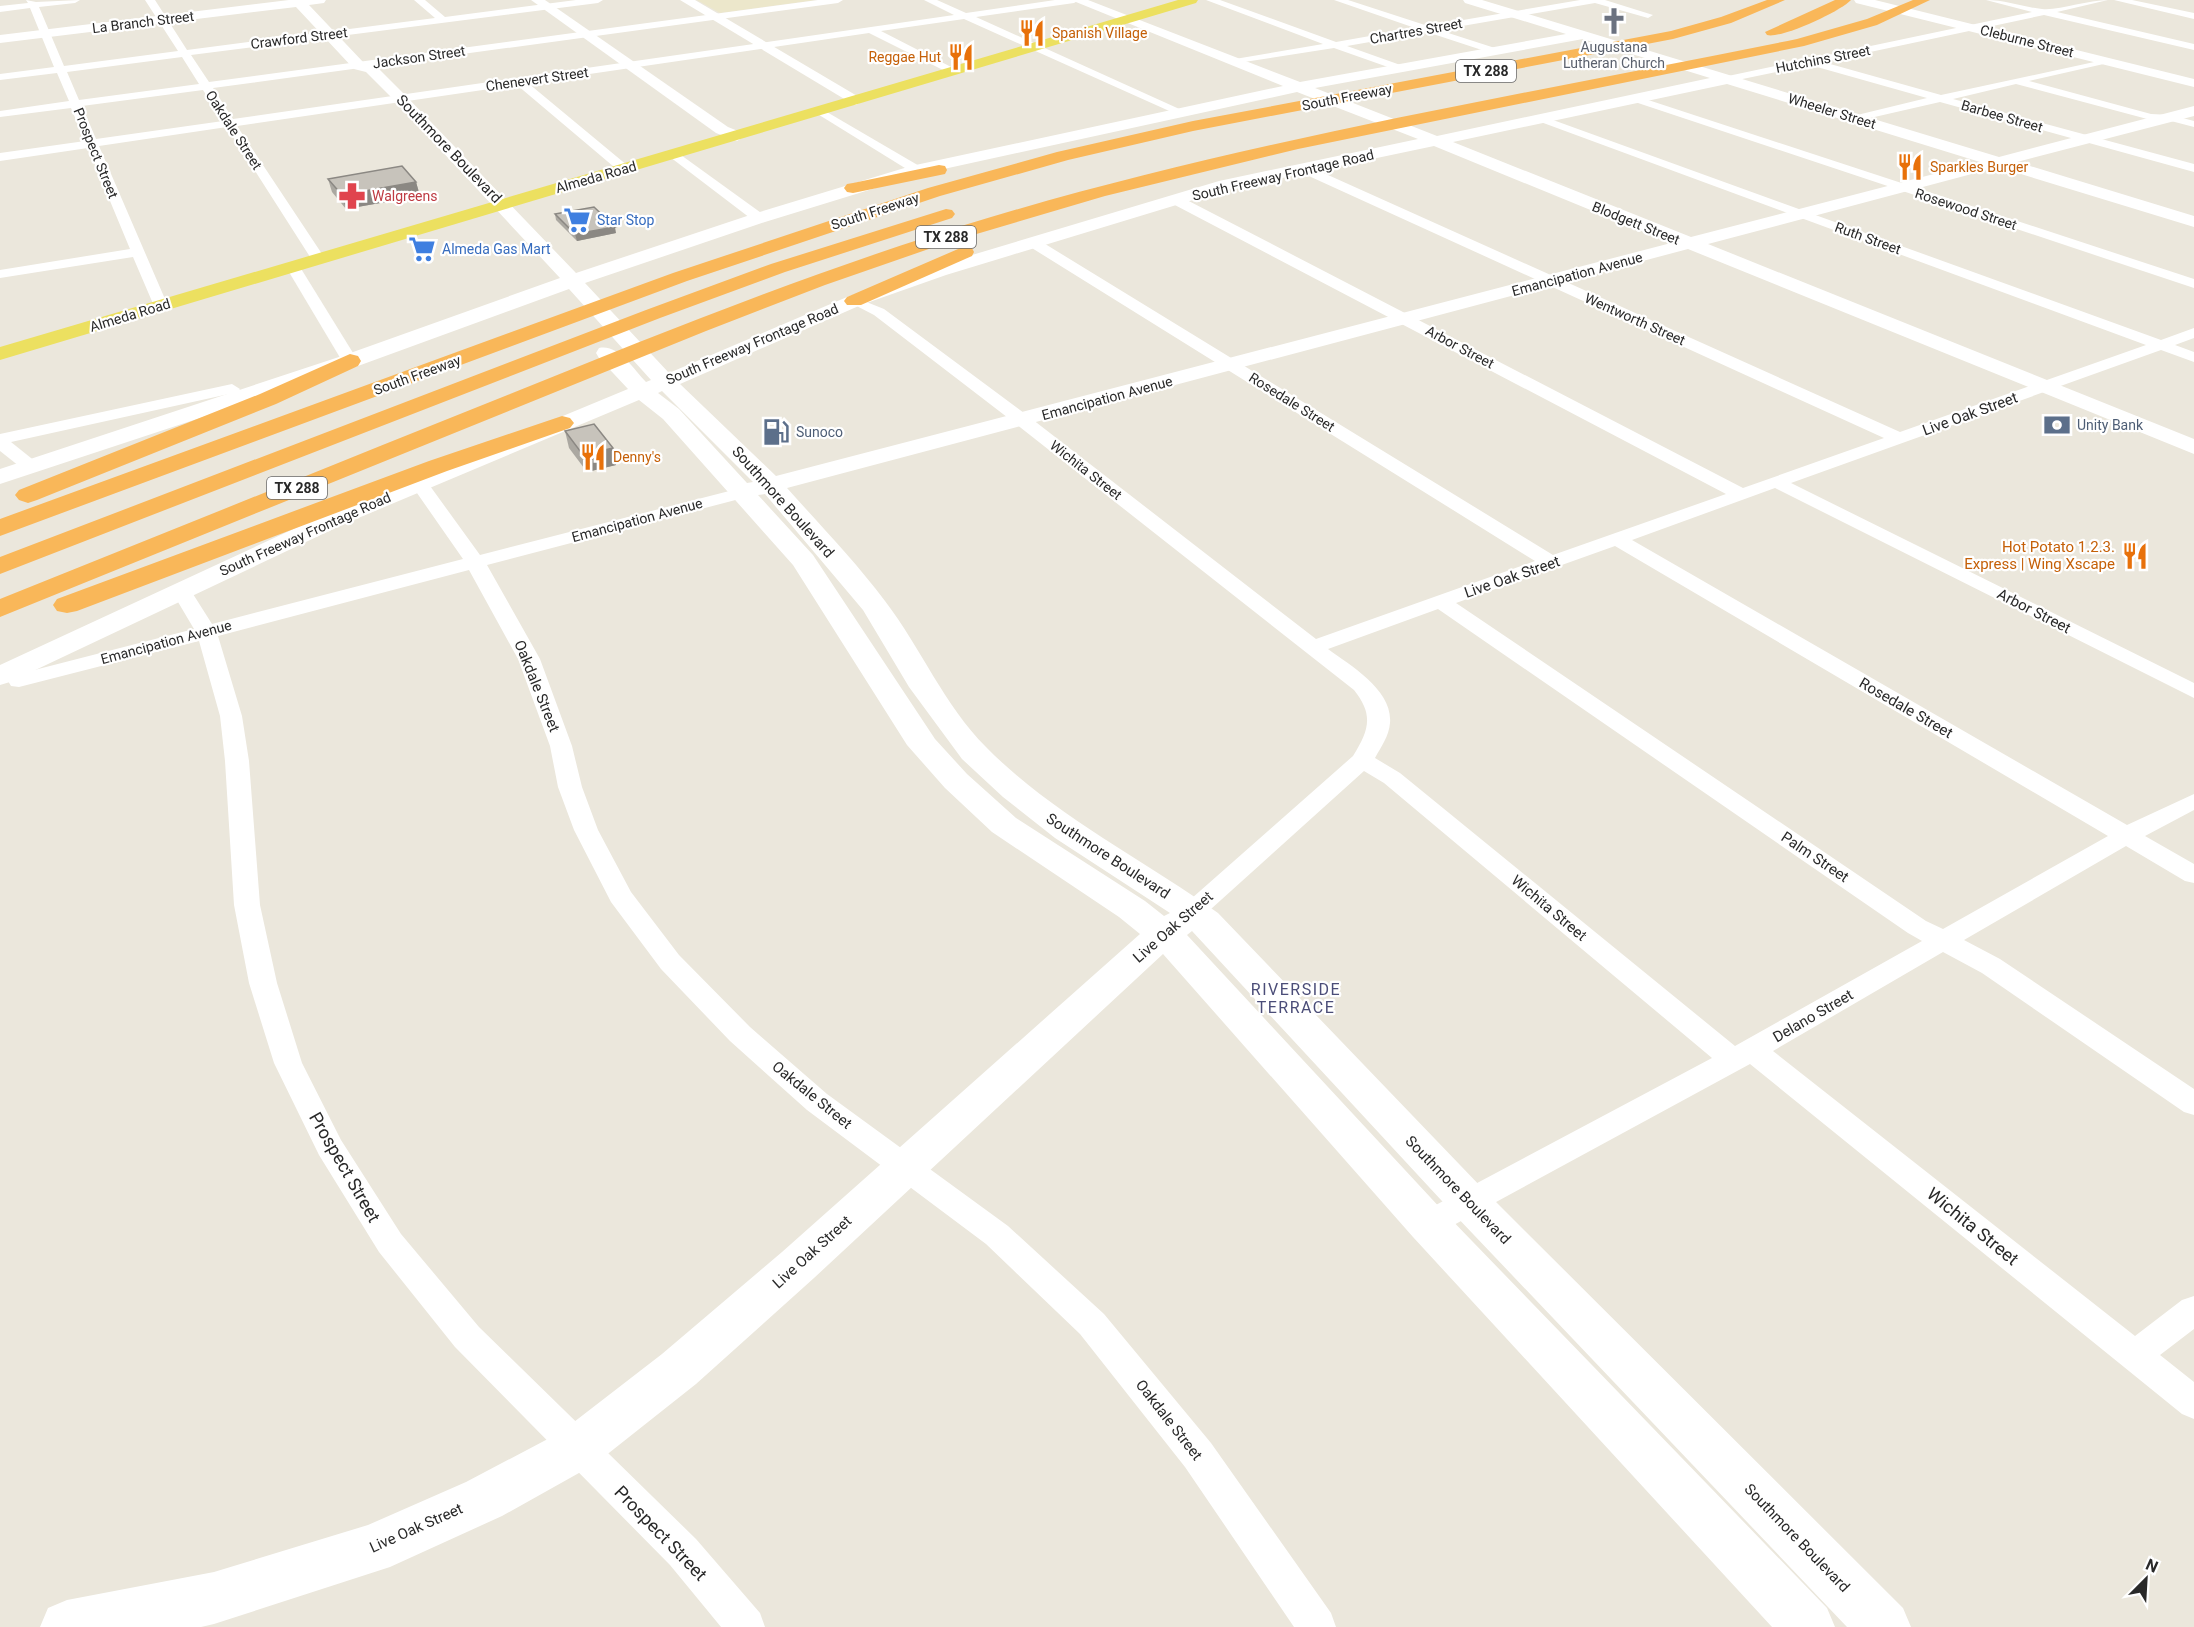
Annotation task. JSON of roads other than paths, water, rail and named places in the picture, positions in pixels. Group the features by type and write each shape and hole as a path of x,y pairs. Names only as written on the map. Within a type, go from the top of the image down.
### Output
{"highway":[{"name":"South Freeway","path":"0,528 557,304 748,253 888,206 1005,172 1192,126 1653,39 1726,20 1779,0"},
{"path":"854,301 965,252 1132,193 1332,134 1698,52 1786,27 1855,4 1889,0"},
{"path":"1740,55 1815,39 1887,16 1924,0"},
{"path":"1740,55 1799,39 1842,22 1855,4"},
{"name":"TX 288","path":"0,609 594,368 784,294 904,251 998,221 1085,196 1332,134 1367,129 1436,109 1653,74 1740,55"},
{"path":"853,188 1069,143 1192,126"},
{"path":"1037,189 1192,152 1332,134"},
{"path":"0,566 664,310 789,265 964,209"},
{"path":"0,552 244,450 557,304"},
{"path":"0,506 268,399 350,361"},
{"path":"0,580 315,464 594,368"},
{"path":"0,629 438,466 562,423"}],"main road":[{"name":"La Branch Street","path":"0,39 298,1 322,0"},
{"path":"686,0 856,100"},
{"name":"Blodgett Street","path":"1076,0 1436,141 2194,447"},
{"name":"Almeda Road","path":"0,354 1192,0"},
{"name":"Wheeler Street","path":"1469,0 2194,222"},
{"name":"Southmore Boulevard","path":"298,1 359,66 371,69 401,99 555,261 658,374 756,489"},
{"path":"542,3 633,65 722,130 737,136"},
{"name":"Cleburne Street","path":"1855,4 1971,28 2194,83"},
{"path":"0,477 350,361 557,304 571,281 759,218 917,170 1298,87 1584,35"},
{"name":"Southmore Boulevard","path":"359,66 354,72 396,117"},
{"name":"Hutchins Street","path":"1542,119 1728,79"},
{"name":"Emancipation Avenue","path":"756,489 2194,111"},
{"name":"South Freeway Frontage Road","path":"10,679 173,594 293,537 642,391 658,374 854,301 1032,242 1225,185 1542,119"},
{"path":"446,172 468,169"},
{"path":"555,261 580,267 631,261"},
{"name":"Southmore Boulevard","path":"537,271 557,304 642,391 756,489 874,606 907,691 1014,790 1067,830 1178,923 1205,922 1469,1202 1884,1627"},
{"path":"595,410 628,406 671,414"},
{"name":"Southmore Boulevard","path":"1178,923 1178,947 1428,1224 1808,1627"},
{"name":"Live Oak Street","path":"67,1627 214,1598 372,1549 484,1499 578,1448 679,1369 906,1168 1149,946 1178,923"}],"street":[{"path":"0,9 32,2 75,0"},
{"name":"Oakdale Street","path":"150,0 319,260"},
{"path":"420,0 441,18"},
{"name":"Crawford Street","path":"0,77 59,67 441,18 562,0"},
{"name":"Crawford Street","path":"542,3 598,0"},
{"name":"Jackson Street","path":"0,114 838,0"},
{"path":"929,0 1180,112"},
{"name":"Chenevert Street","path":"0,157 1076,0"},
{"path":"1211,0 1402,69"},
{"path":"1339,0 1494,51"},
{"path":"1595,0 1648,15"},
{"name":"Chartres Street","path":"1235,62 1595,0"},
{"path":"1990,0 2194,47"},
{"name":"Hutchins Street","path":"1728,79 2103,0"},
{"path":"2119,0 2194,16"},
{"name":"Prospect Street","path":"32,2 93,143 136,252 161,306"},
{"path":"871,30 953,72"},
{"path":"1857,118 2104,61"},
{"name":"Barbee Street","path":"1812,62 2068,135 2091,139 2194,168"},
{"name":"Crawford Street","path":"0,72 59,67"},
{"path":"2016,81 2151,117 2171,117 2194,124"},
{"path":"520,82 624,169"},
{"name":"Rosewood Street","path":"1636,99 2194,284"},
{"path":"820,111 917,170"},
{"name":"Ruth Street","path":"1542,119 2194,357"},
{"path":"675,154 759,218"},
{"name":"Wentworth Street","path":"1304,169 1901,439"},
{"name":"Arbor Street","path":"1176,200 1743,495"},
{"name":"Rosedale Street","path":"1032,242 1552,563"},
{"path":"0,274 136,252"},
{"path":"293,267 350,361"},
{"name":"Wichita Street","path":"854,301 879,312 1022,420 1313,647"},
{"name":"Live Oak Street","path":"1313,647 2194,333"},
{"path":"0,440 232,388"},
{"path":"0,440 30,466"},
{"name":"Oakdale Street","path":"419,483 475,562 530,659 561,746 570,788 586,830 621,896 670,962 740,1034 817,1102 997,1235 1092,1324 1198,1455 1317,1627"},
{"name":"Arbor Street","path":"1778,483 2194,691"},
{"name":"Emancipation Avenue","path":"10,679 206,631 756,489"},
{"name":"Rosedale Street","path":"1618,540 2194,875"},
{"name":"Prospect Street","path":"173,594 186,598 206,631 221,676 231,716 248,904 263,983 288,1063 330,1147 390,1243 467,1336 683,1552 746,1627"},
{"name":"Palm Street","path":"1441,602 1917,927 1991,966 2194,1104"},
{"name":"Live Oak Street","path":"1178,923 1362,760 1379,732 1380,716 1375,700 1362,685 1313,647"},
{"name":"Wichita Street","path":"1362,760 1392,778 1743,1055 2194,1402"},
{"name":"Delano Street","path":"1428,1224 1743,1055 2194,801"},
{"path":"2135,1355 2194,1310"}],"place":[{"name":"Augustana Lutheran Church","path":"1614,21"},
{"name":"Spanish Village","path":"1032,33"},
{"name":"Reggae Hut","path":"961,57"},
{"name":"Sparkles Burger","path":"1910,167"},
{"name":"Walgreens","path":"352,196"},
{"name":"Star Stop","path":"577,220"},
{"name":"Almeda Gas Mart","path":"422,249"},
{"name":"Unity Bank","path":"2057,425"},
{"name":"Sunoco","path":"776,432"},
{"name":"Denny's","path":"593,457"},
{"name":"Hot Potato 1.2.3. Express | Wing Xscape","path":"2135,556"}],"district":[{"name":"RIVERSIDE TERRACE","path":"1296,998"}]}
